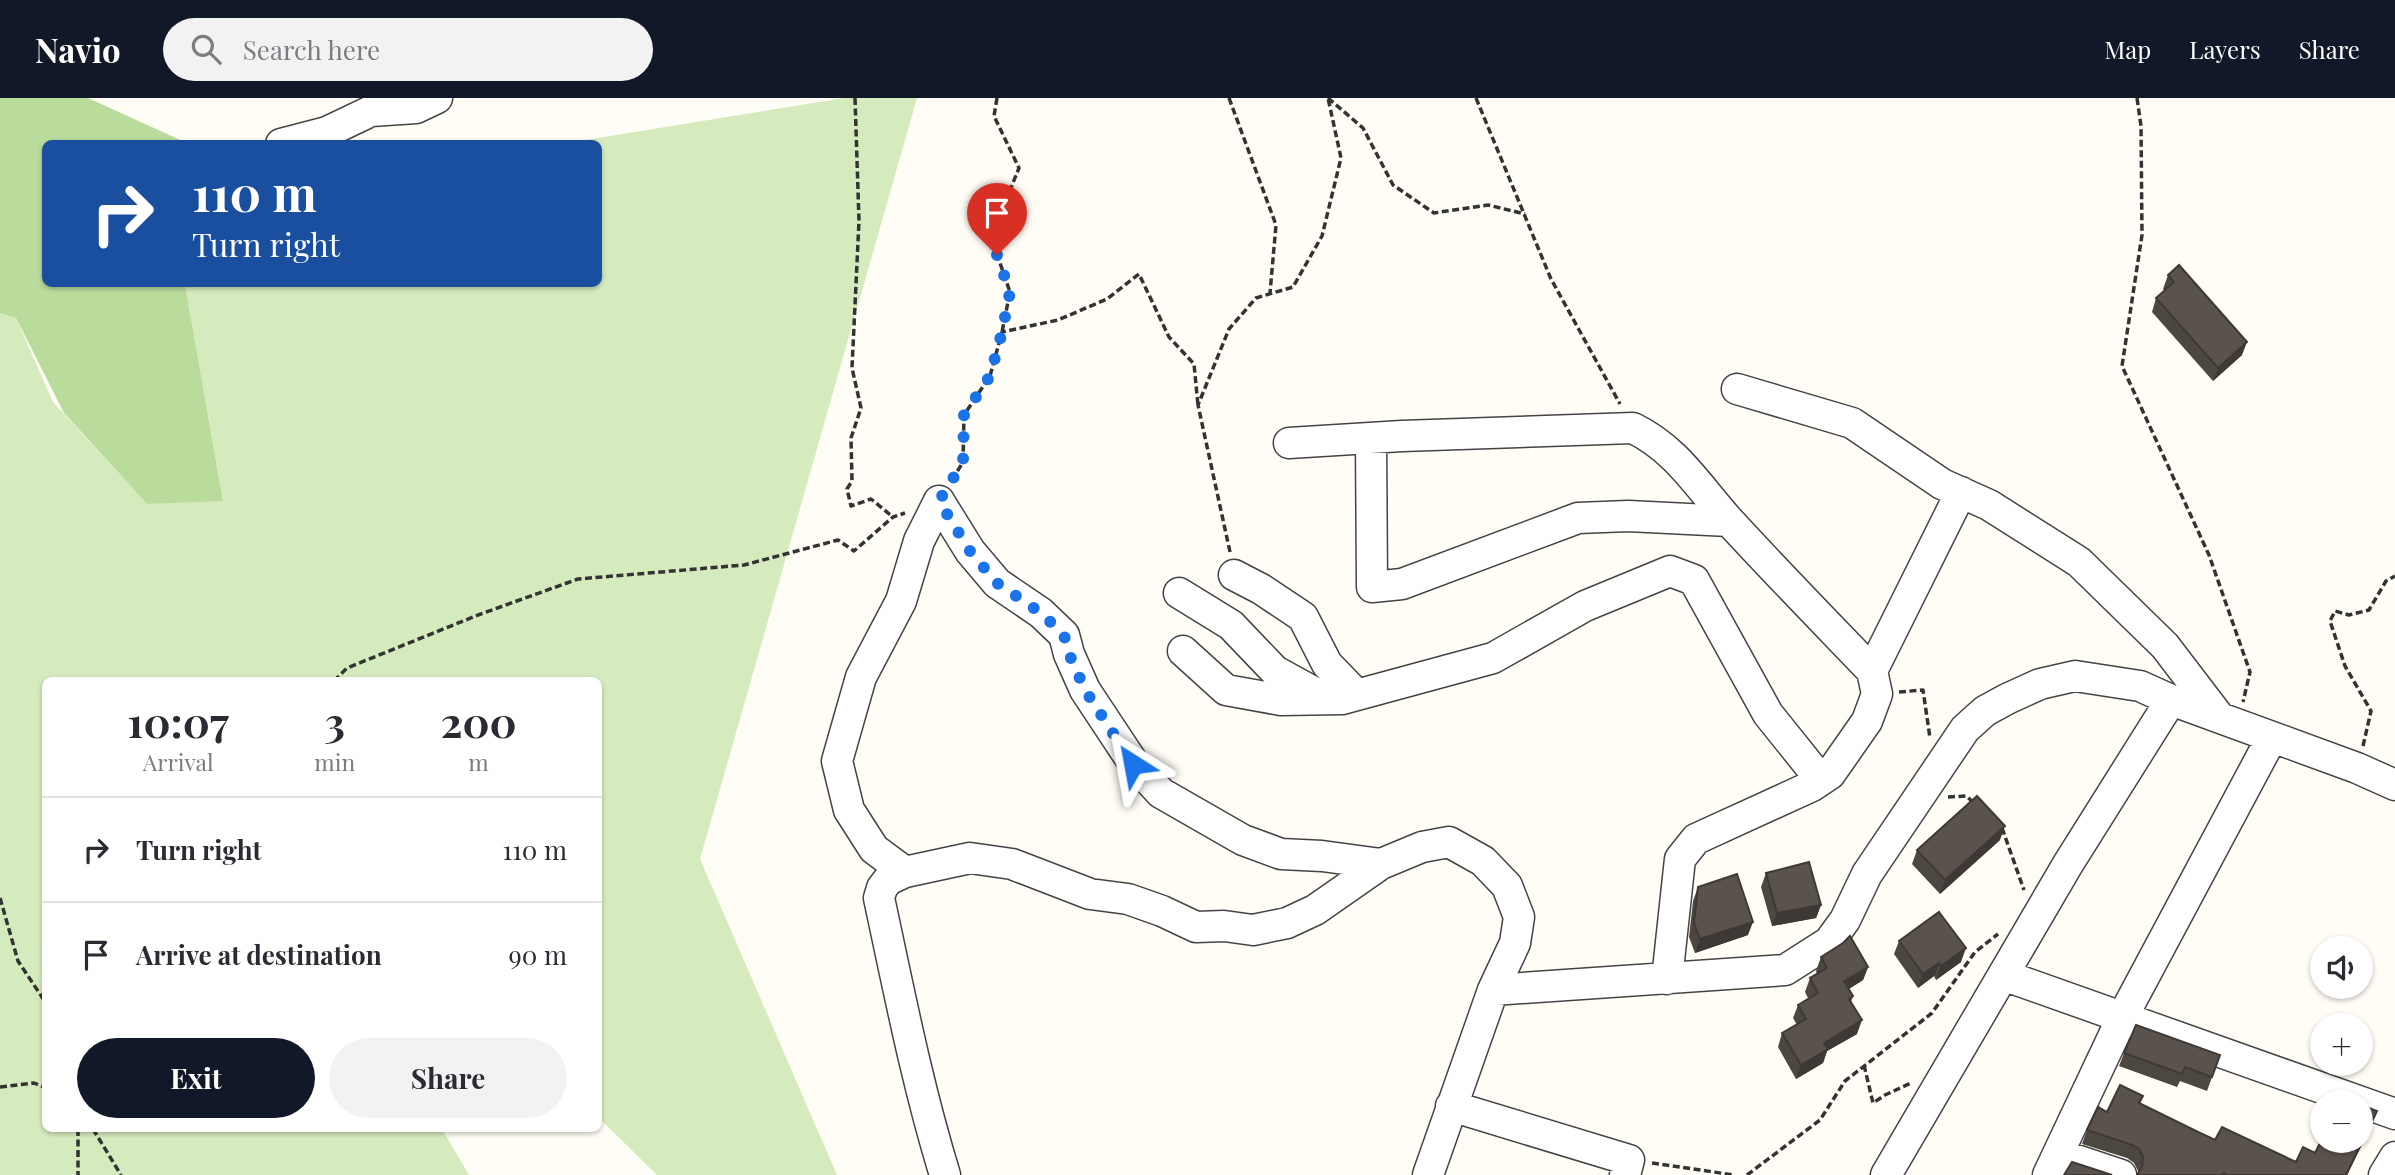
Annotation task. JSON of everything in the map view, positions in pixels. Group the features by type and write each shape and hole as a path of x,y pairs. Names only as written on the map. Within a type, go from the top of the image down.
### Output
{"street":[{"path":"296,140 327,132 371,111 416,108 437,98"},
{"path":"1737,389 1852,423 1942,484 1989,505 2079,562 2165,646 2229,721"},
{"path":"1290,443 1633,428 1655,439 1675,456 1729,521 1874,683"},
{"path":"1371,438 1371,587 1402,584 1578,518 1629,516 1729,521"},
{"path":"1667,979 1680,859 1696,839 1830,774 1867,721 1874,683 1961,492"},
{"path":"939,501 970,551 997,583 1041,613 1064,635 1069,654 1085,690 1133,764 1161,793 1243,840 1281,854 1381,864"},
{"path":"905,872 874,849 849,810 837,761 861,677 901,601 919,541 939,501"},
{"path":"1183,651 1226,690 1280,700 1342,699 1493,659 1585,606 1670,571 1694,580 1768,713 1821,780"},
{"path":"1234,575 1303,617 1327,664 1357,695"},
{"path":"1179,593 1231,625 1275,671 1326,699"},
{"path":"1493,990 1785,971 1829,942 1845,920 1867,874 1965,730 1985,712 2007,699 2040,684 2075,676 2140,686 2395,785"},
{"path":"1886,1175 2033,923 2171,700"},
{"path":"2121,1175 2053,1165 2122,1018 2272,737"},
{"path":"945,1175 929,1124 905,1026 880,898 882,888 888,880 905,872 970,858 1012,864 1090,894 1128,899 1196,927 1224,926 1253,930 1287,923 1315,910 1381,864 1422,847 1448,842 1483,861 1507,886 1519,917 1514,943 1493,990 1428,1175"},
{"path":"2003,975 2395,1114"},
{"path":"1451,1106 1627,1168"},
{"path":"2384,1175 2395,1157"}],"path":[{"path":"855,98 859,221 852,368 861,408 852,438 852,481 848,489 851,506 871,499 893,517"},
{"path":"338,677 347,668 478,615 578,579 744,565 838,540 854,551 893,517 939,501 963,462 964,415 990,376 1010,292 991,237 1019,168 994,116 997,98"},
{"path":"1229,98 1276,225 1270,293"},
{"path":"1198,405 1229,329 1256,298 1293,287 1322,236 1341,158 1328,98"},
{"path":"1328,98 1363,128 1393,185 1434,213 1488,205 1525,214"},
{"path":"1476,98 1551,279 1633,428"},
{"path":"2137,98 2141,126 2142,235 2122,366 2209,555 2250,672 2229,721"},
{"path":"1002,332 1058,320 1107,299 1139,274 1169,337 1194,364 1198,405 1234,575"},
{"path":"2357,768 2371,711 2345,666 2330,621 2335,611 2349,615 2369,610 2386,581 2395,576"},
{"path":"1874,683 1923,690 1930,739"},
{"path":"1918,799 1966,796 1975,803"},
{"path":"1747,1175 1820,1120 1845,1081 1932,1013 1975,952 1998,934 2033,923 2001,826"},
{"path":"0,898 18,961 42,997"},
{"path":"1864,1065 1873,1103 1910,1083 1937,1087"},
{"path":"0,1087 34,1083 42,1086"},
{"path":"78,1132 78,1175"},
{"path":"95,1132 121,1175"},
{"path":"1627,1168 1734,1175"}],"green space":[{"path":"0,98 88,98 180,140 42,140 42,287 186,287 223,501 147,504 64,413 16,318 0,313"},
{"path":"844,98 917,98 700,859 837,1175 657,1175 602,1121 602,677 42,677 42,1132 444,1132 469,1175 0,1175 0,313 16,318 53,402 147,504 223,500 186,287 602,287 602,140 585,140"}],"building":[{"path":"2179,265 2247,342 2218,368 2156,298 2174,282 2168,275"},
{"path":"1977,796 2005,826 1945,880 1917,850"},
{"path":"1809,862 1821,905 1777,913 1766,873"},
{"path":"1737,874 1753,922 1700,939 1694,923 1698,887"},
{"path":"1939,912 1966,948 1941,966 1939,963 1923,974 1899,941"},
{"path":"1850,936 1868,967 1844,981 1853,996 1849,999 1862,1020 1824,1043 1828,1049 1801,1065 1782,1033 1806,1019 1798,1005 1818,993 1810,978 1827,968 1821,957"},
{"path":"2136,1025 2220,1055 2212,1077 2185,1067 2182,1074 2124,1053"},
{"path":"2120,1085 2143,1096 2139,1103 2215,1140 2222,1127 2296,1162 2303,1147 2310,1153 2357,1153 2346,1175 2137,1175 2142,1167 2143,1157 2139,1149 2087,1130 2098,1107 2107,1112"},
{"path":"2072,1162 2112,1175 2064,1175"}],"route":[{"path":"997,255 1010,292 1002,332 990,376 964,415 963,462 939,501 970,551 997,583 1041,613 1064,635 1069,654 1085,690 1133,764"}]}
